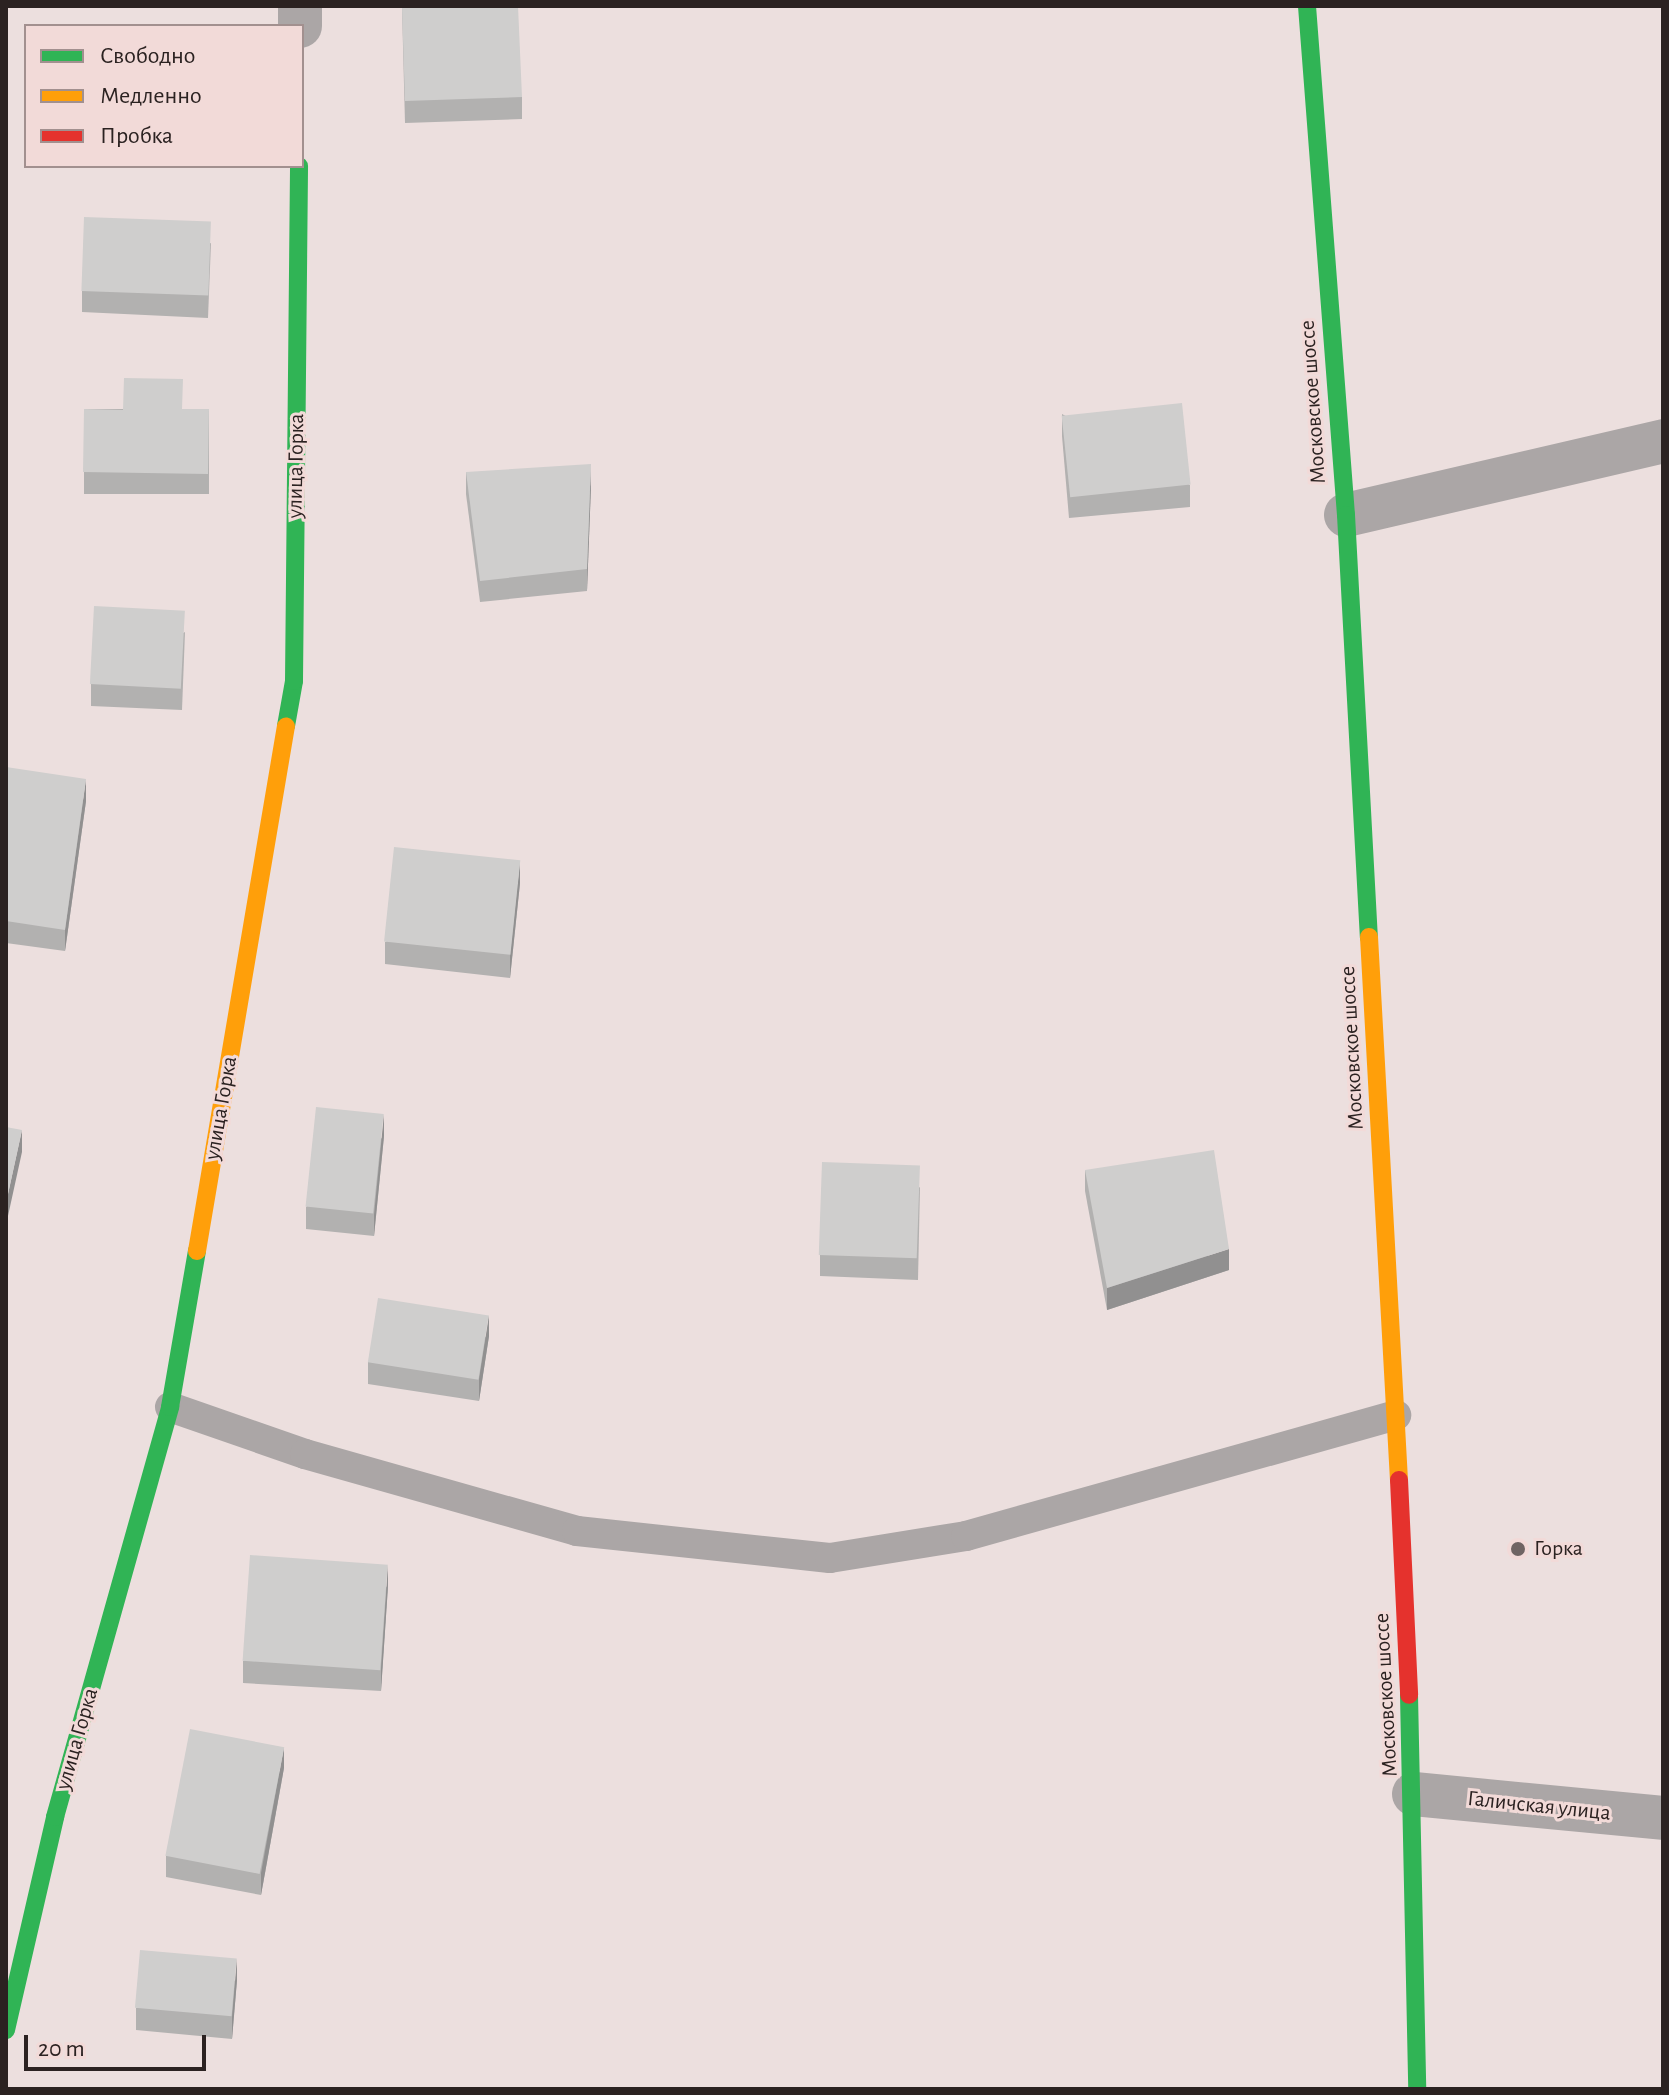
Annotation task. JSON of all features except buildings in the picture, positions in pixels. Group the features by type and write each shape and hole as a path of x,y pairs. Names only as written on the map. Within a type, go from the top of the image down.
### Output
{"main road":[{"name":"Московское шоссе","path":"1307,6 1346,515 1396,1415 1414,1794 1417,2089"},
{"name":"улица Горка","path":"6,2030 55,1817 170,1407 294,681 299,168"}],"street":[{"path":"1346,515 1663,441"},
{"name":"Галичская улица","path":"1414,1794 1663,1818"}],"lane":[{"path":"170,1407 305,1454 577,1531 830,1558 966,1536 1396,1415"}],"traffic: fast":[{"path":"1307,6 1346,515 1369,937"},
{"path":"286,726 294,681 299,168"},
{"path":"6,2030 55,1817 170,1407 197,1251"},
{"path":"1409,1695 1417,2089"}],"traffic: slow":[{"path":"197,1251 286,726"},
{"path":"1369,937 1399,1480"}],"traffic: jam":[{"path":"1399,1480 1409,1695"}],"place":[{"name":"Горка","path":"1518,1549"}]}
